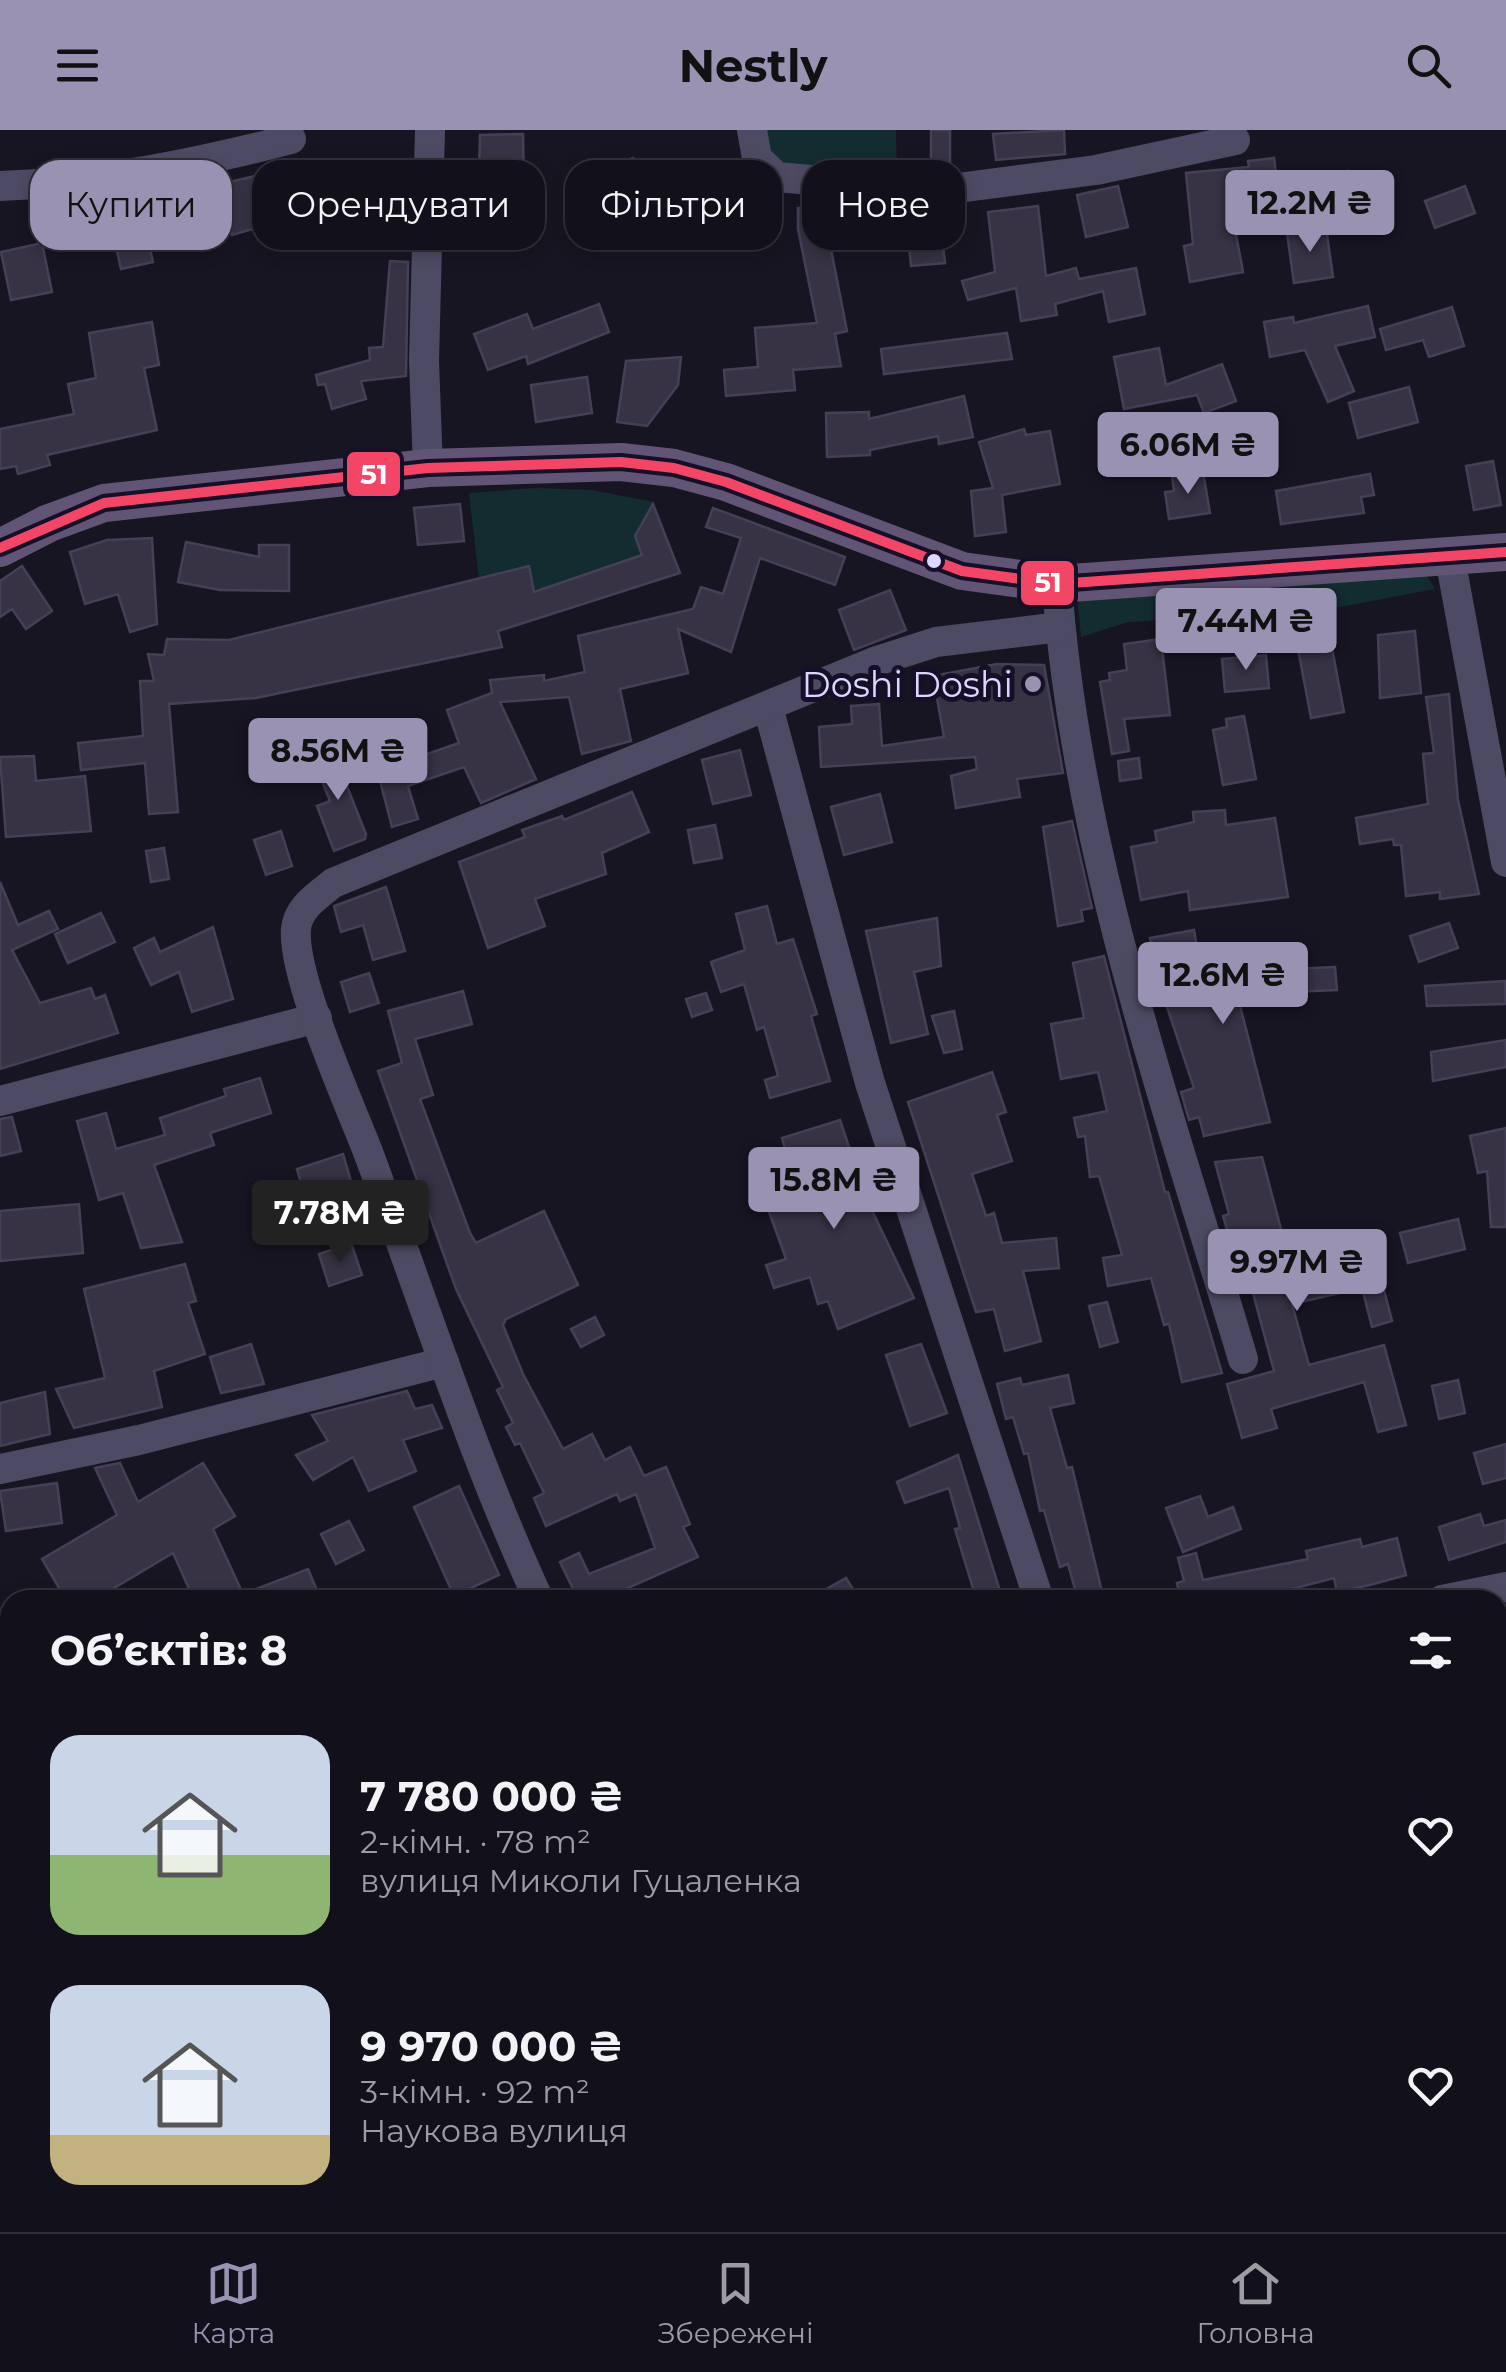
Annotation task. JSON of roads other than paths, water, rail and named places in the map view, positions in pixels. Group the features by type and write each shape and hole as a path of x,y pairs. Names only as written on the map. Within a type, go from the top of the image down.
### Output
{"main road":[{"path":"0,548 49,523 104,504 428,468 621,462 674,468 726,482 962,571 1056,584 1506,552"}],"street":[{"path":"428,468 424,361 430,130"},
{"path":"752,130 757,158 777,177 934,191 1096,170 1235,140"},
{"path":"0,186 62,184 176,168 291,139"},
{"path":"1450,558 1506,862"},
{"path":"1056,584 1085,785 1141,1034 1243,1359"},
{"path":"535,1590 444,1362 317,1018 297,944 296,925 304,907 333,883 877,661 936,642 1060,627"},
{"path":"768,708 870,1082 1037,1590"},
{"path":"0,1101 317,1018"},
{"path":"0,1469 139,1440 444,1362"}],"place":[{"name":"Doshi Doshi","path":"1033,684"}]}
